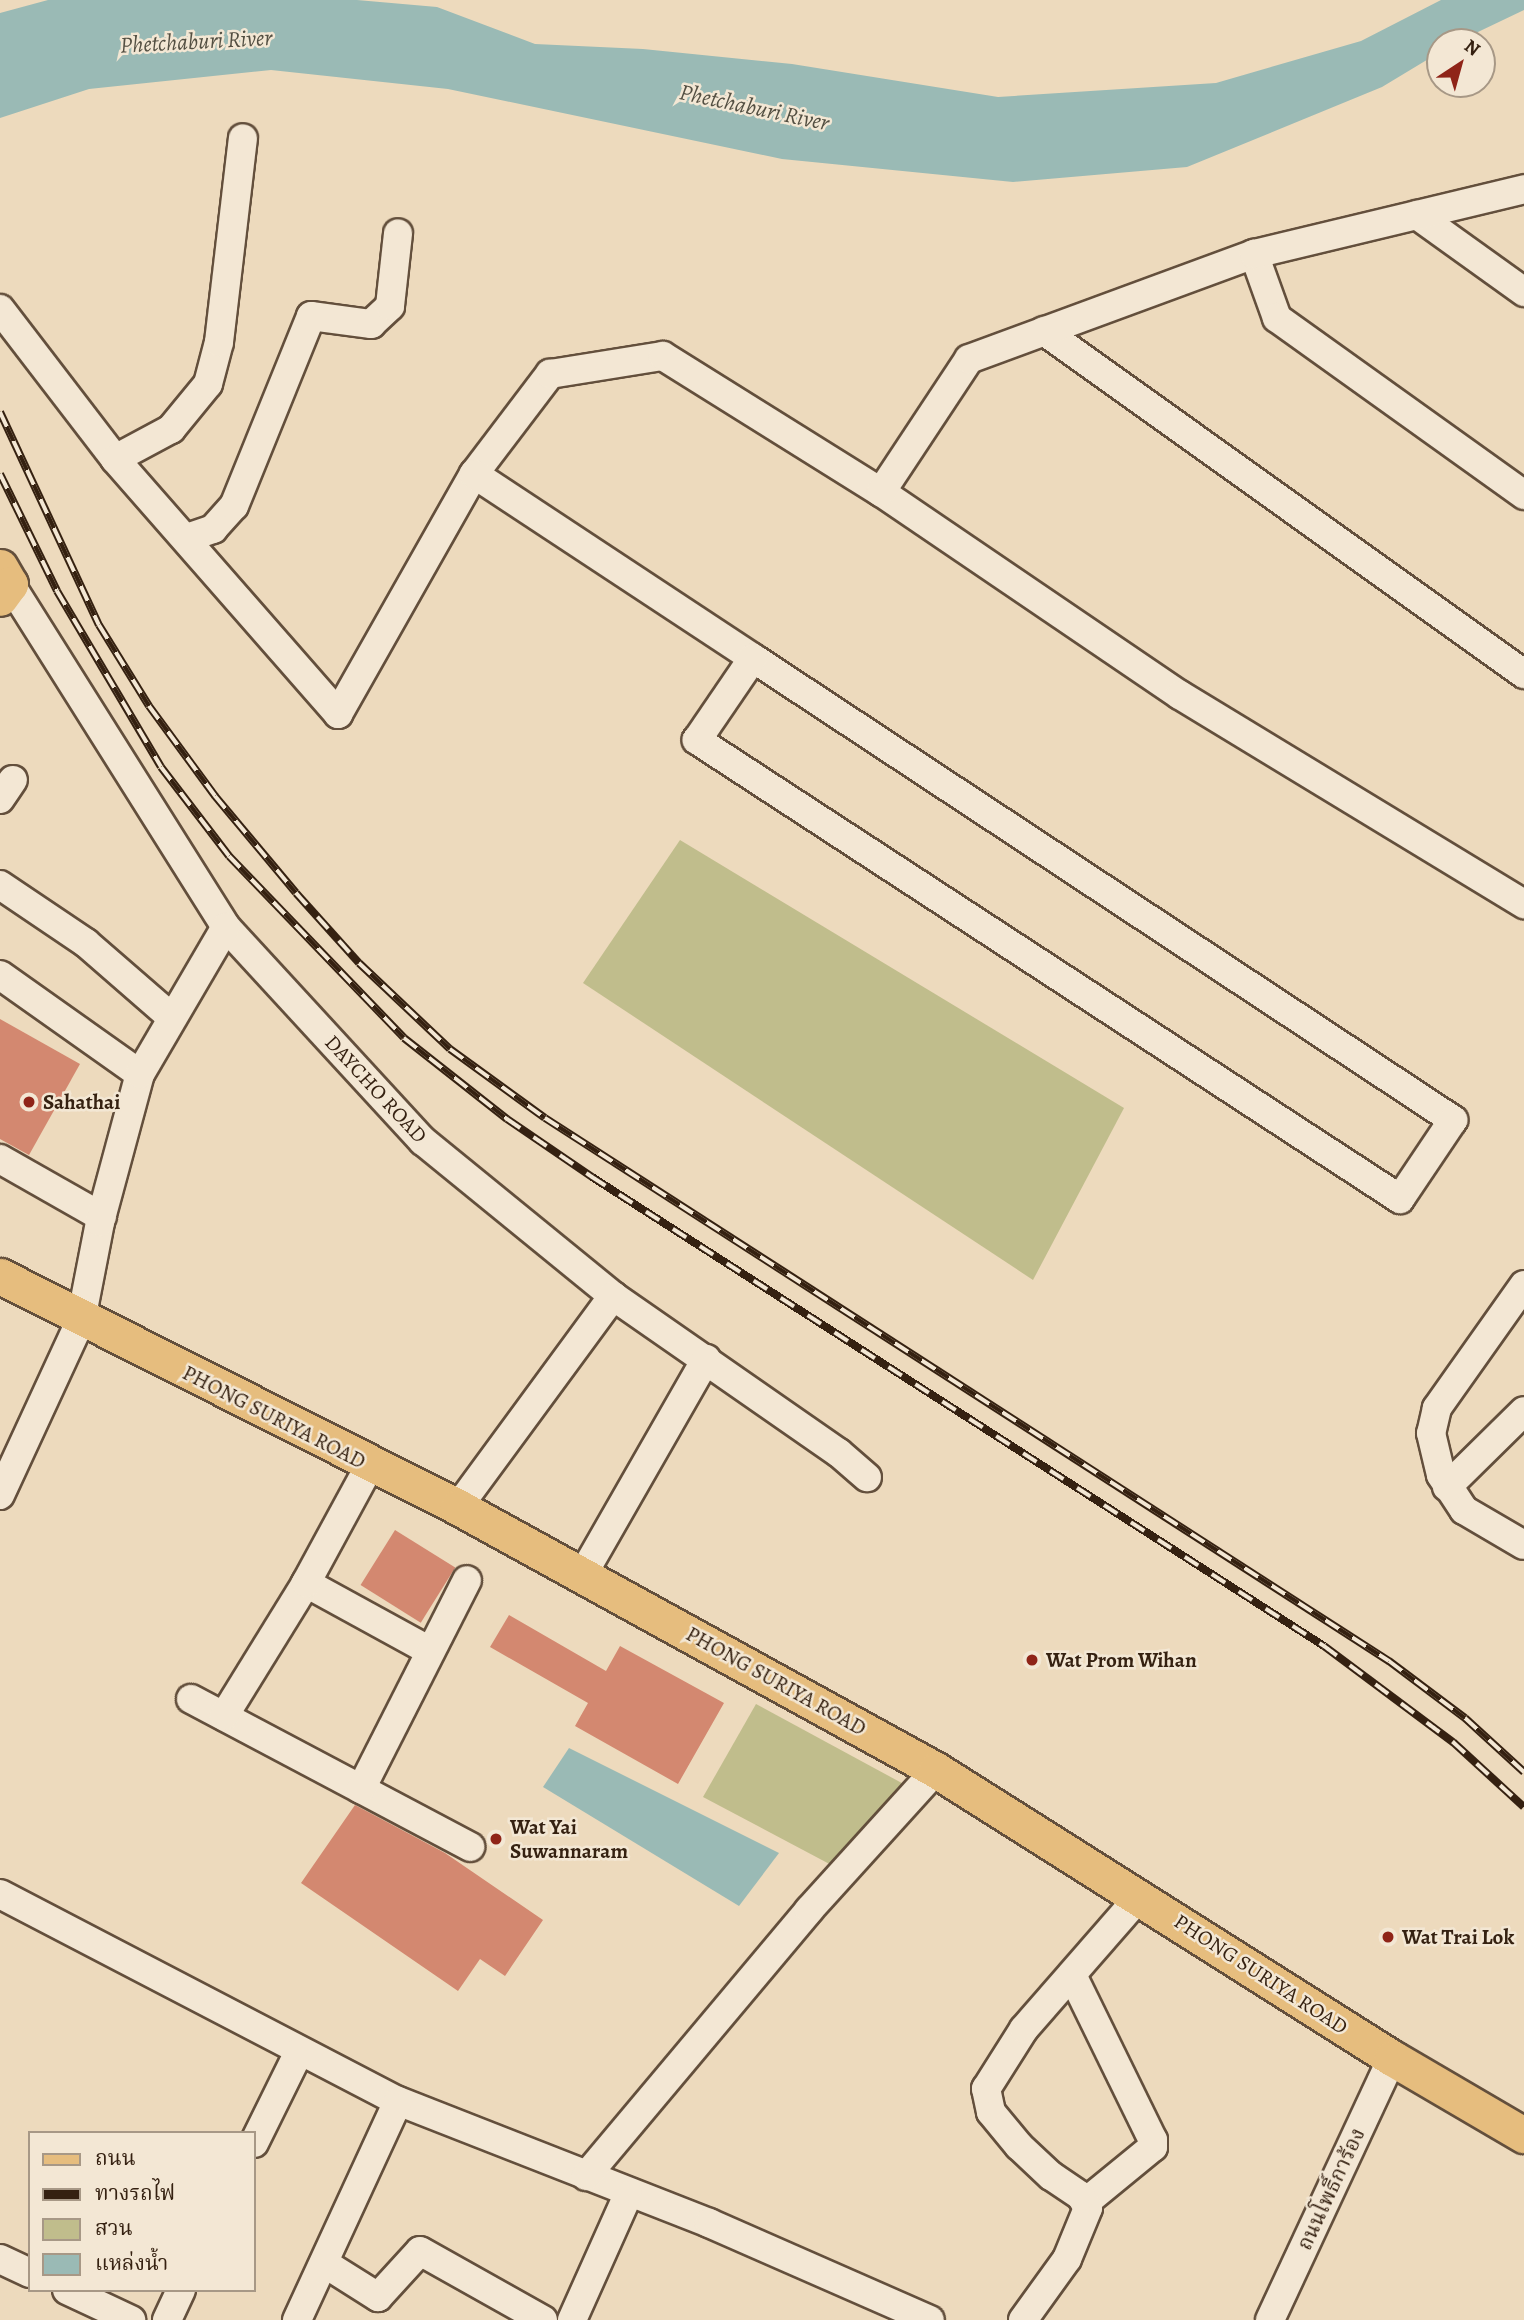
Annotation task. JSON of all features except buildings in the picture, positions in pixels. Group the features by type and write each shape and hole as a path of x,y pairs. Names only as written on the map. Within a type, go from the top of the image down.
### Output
{"main road":[{"name":"PHONG SURIYA ROAD","path":"0,1276 80,1320 458,1507 936,1770 1140,1896 1392,2058 1524,2135"}],"street":[{"path":"115,459 171,429 208,384 219,342 243,138"},
{"path":"881,492 969,359 1254,254 1524,189"},
{"path":"1417,215 1524,292"},
{"path":"187,538 213,529 234,506 311,316 367,325 390,306 398,233"},
{"path":"1254,254 1277,318 1524,495"},
{"path":"0,309 115,459 187,538 338,714 474,474 550,374 663,356 881,492 1180,695 1524,905"},
{"path":"1044,331 1524,674"},
{"path":"474,474 1453,1120 1400,1199 697,740 752,658"},
{"name":"DAYCHO ROAD","path":"3,583 226,927 423,1141 613,1296 706,1359 867,1477"},
{"path":"0,885 86,943 171,1017"},
{"path":"0,1495 80,1320 102,1217 140,1074 226,927"},
{"path":"0,975 140,1074"},
{"path":"0,1159 102,1217"},
{"path":"1524,1285 1433,1415 1436,1458 1447,1487 1470,1515 1524,1545"},
{"path":"458,1507 613,1296"},
{"path":"583,1574 706,1359"},
{"path":"1447,1487 1524,1411"},
{"path":"224,1716 306,1583 370,1465"},
{"path":"361,1789 467,1580"},
{"path":"306,1583 430,1651"},
{"path":"191,1699 470,1847"},
{"path":"586,2176 809,1910 936,1770"},
{"path":"0,1894 299,2052 398,2101 628,2194 709,2223 930,2320"},
{"path":"1023,2320 1080,2236 1088,2217 1087,2201 1019,2146 991,2112 985,2095 999,2064 1024,2029 1140,1896"},
{"path":"1072,1975 1153,2140 1153,2147 1087,2201"},
{"path":"256,2139 299,2052"},
{"name":"ถนนโพธิ์การ้อง","path":"1270,2320 1392,2058"},
{"path":"296,2320 398,2101"},
{"path":"324,2263 379,2297 420,2251 563,2320 628,2194"},
{"path":"0,2259 28,2272"},
{"path":"71,2292 131,2320"},
{"path":"167,2320 180,2292"}],"green space":[{"path":"680,840 1124,1108 1033,1280 583,983"},
{"path":"756,1704 911,1788 837,1868 703,1797"}],"water":[{"name":"Phetchaburi River","path":"48,0 357,0 437,7 535,44 643,49 792,64 998,97 1216,83 1361,41 1441,0 1524,0 1524,10 1486,28 1426,28 1426,60 1382,87 1187,167 1013,182 782,159 448,89 271,70 89,89 0,118 0,13"},
{"path":"569,1748 779,1853 739,1906 543,1787"}],"railway":[{"path":"0,412 99,625 149,706 215,796 296,893 359,963 450,1049 545,1118 1389,1661 1465,1718 1524,1772"},
{"path":"0,474 57,591 161,767 229,856 404,1038 507,1119 592,1177 1324,1646 1453,1742 1524,1807"}],"place":[{"name":"Sahathai","path":"29,1102"},
{"name":"Wat Prom Wihan","path":"1032,1660"},
{"name":"Wat Yai Suwannaram","path":"496,1839"},
{"name":"Wat Trai Lok","path":"1388,1937"}]}
